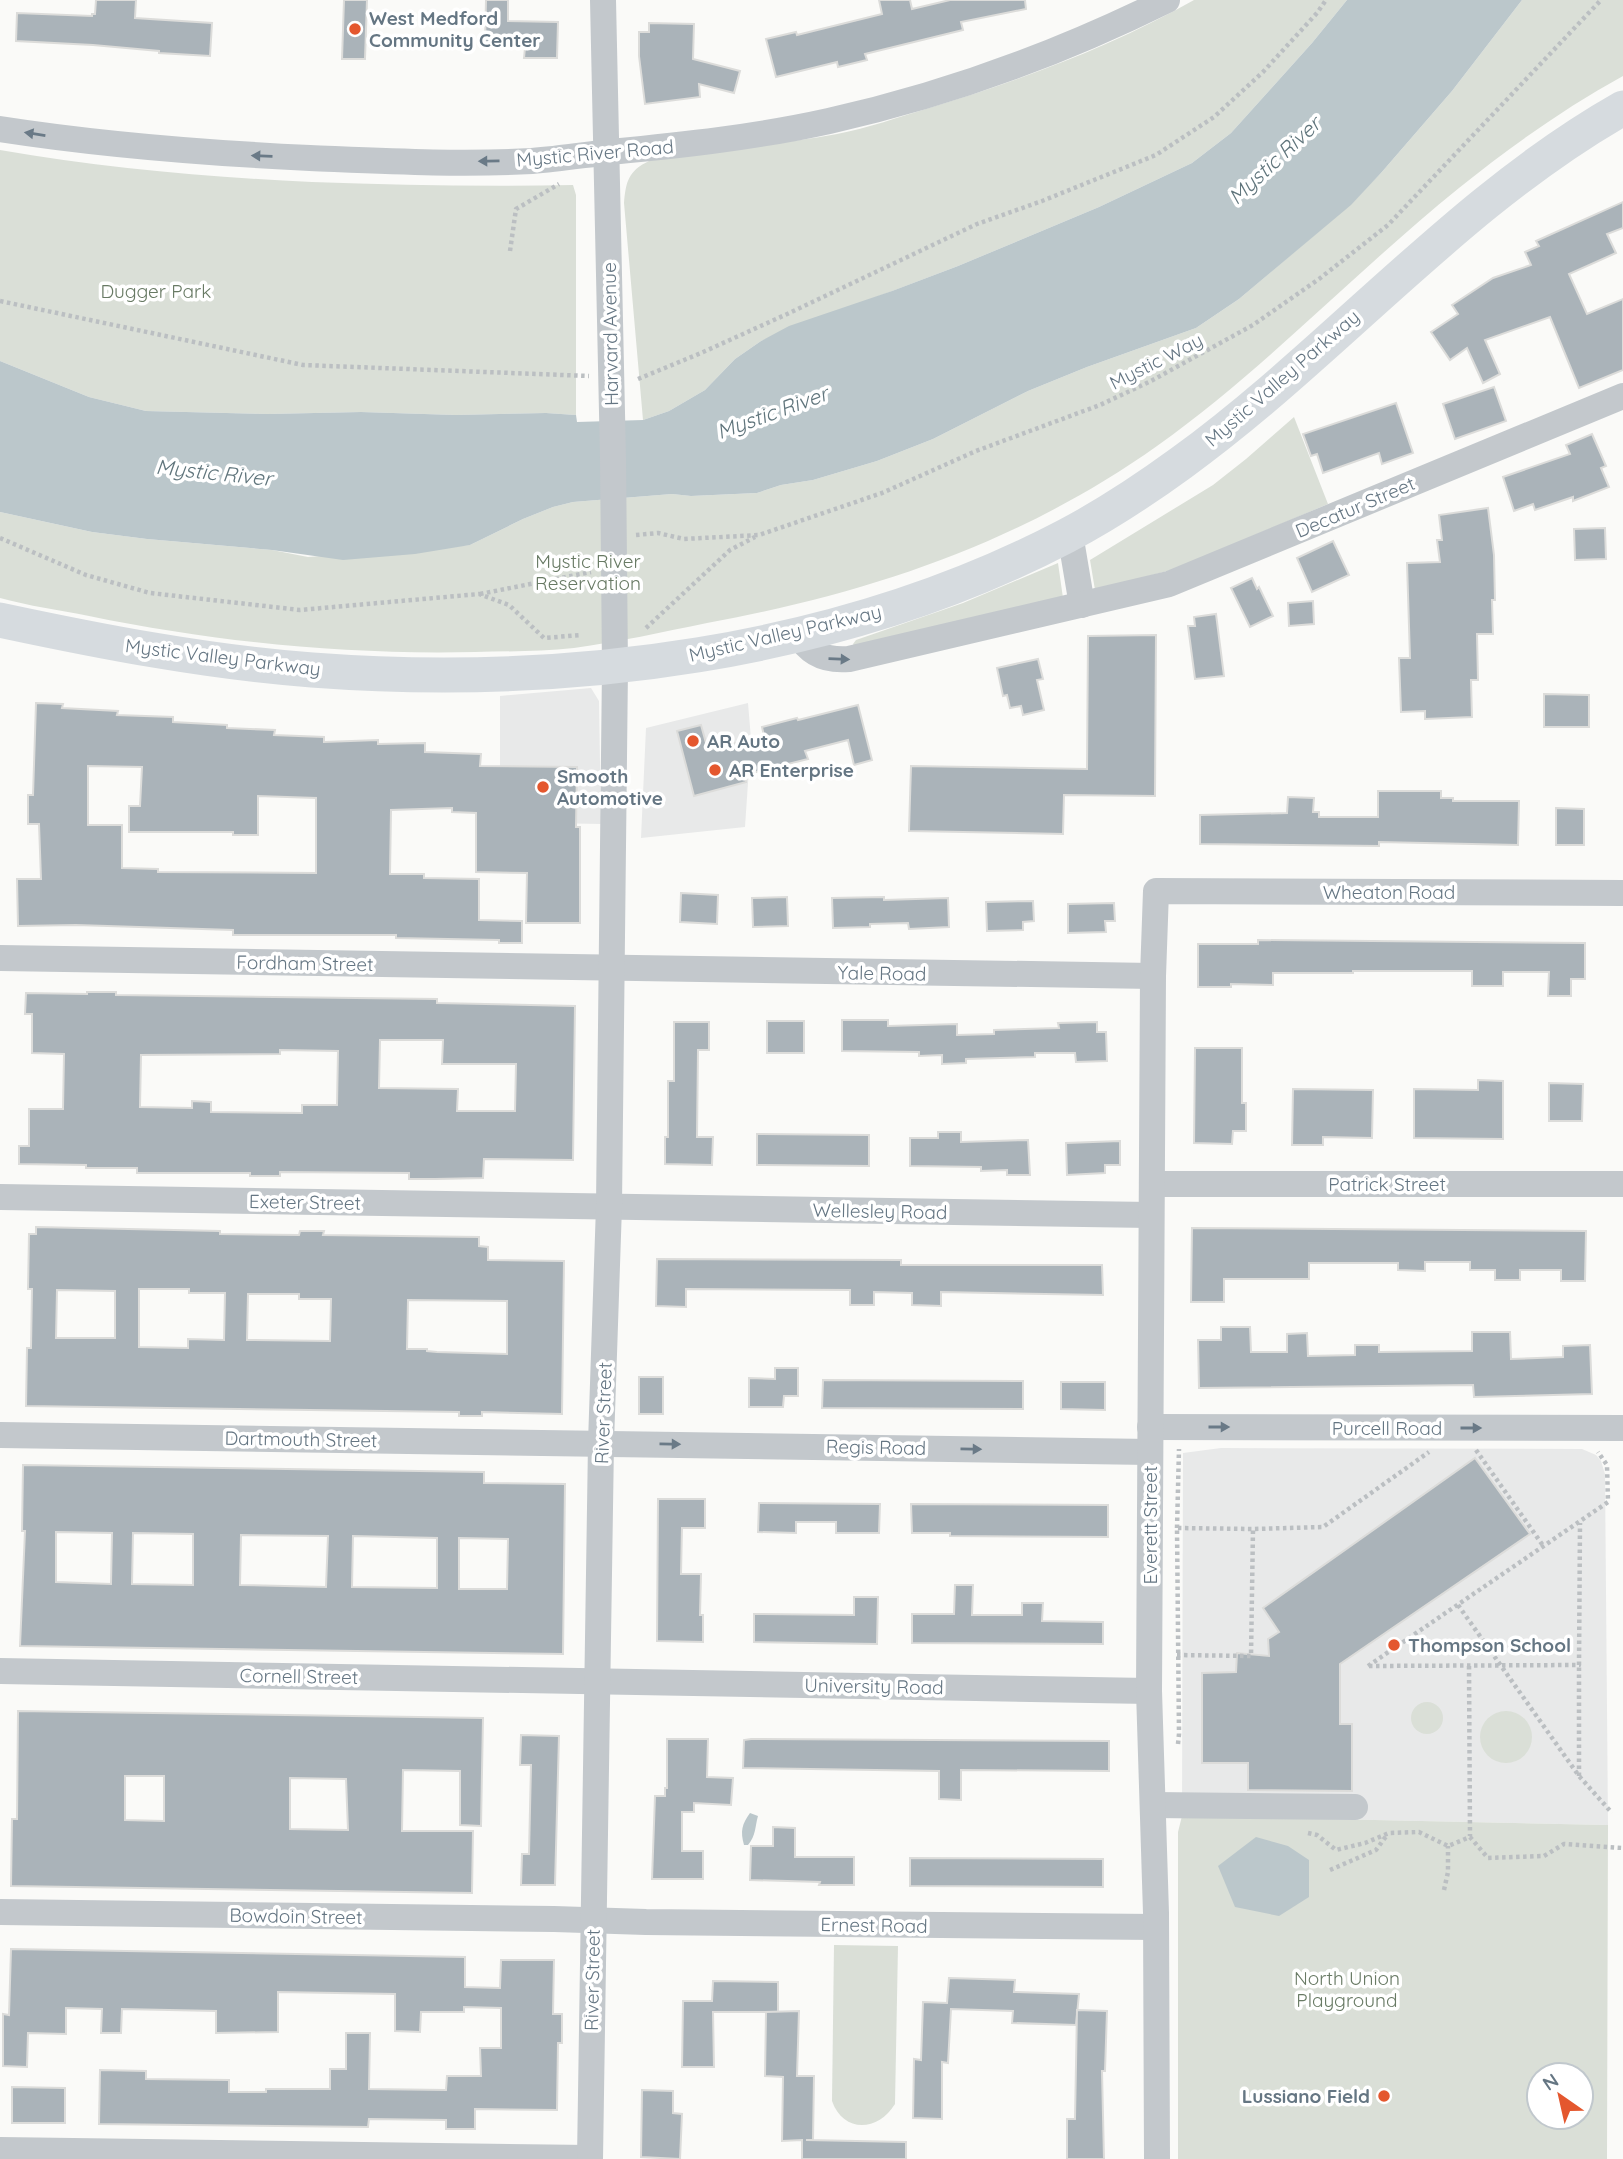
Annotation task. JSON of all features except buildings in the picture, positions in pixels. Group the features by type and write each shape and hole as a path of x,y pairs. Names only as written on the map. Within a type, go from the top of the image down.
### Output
{"main road":[{"name":"Mystic Valley Parkway","path":"0,620 85,638 242,663 312,670 495,676 644,664 798,634 852,620 934,593 1010,563 1070,534 1154,482 1207,444 1286,378 1495,194 1561,146 1623,108"}],"street":[{"name":"Harvard Avenue","path":"603,0 615,667"},
{"name":"Mystic River Road","path":"0,129 143,148 385,161 532,160 697,144 828,121 993,75 1111,28 1167,0"},
{"name":"Decatur Street","path":"798,634 809,649 831,659 849,659 1169,584 1623,396"},
{"path":"1070,534 1082,605"},
{"name":"River Street","path":"590,2159 601,1443 609,1206 615,667"},
{"name":"Wheaton Road","path":"1156,891 1623,893"},
{"name":"Everett Street","path":"1156,891 1153,976 1149,1691 1156,1927 1157,2159"},
{"name":"Fordham Street","path":"0,958 611,969"},
{"name":"Yale Road","path":"611,969 1153,976"},
{"name":"Patrick Street","path":"1152,1184 1623,1184"},
{"name":"Exeter Street","path":"0,1197 609,1206"},
{"name":"Wellesley Road","path":"609,1206 1152,1215"},
{"name":"Purcell Road","path":"1150,1439 1623,1428"},
{"name":"Dartmouth Street","path":"0,1435 601,1443"},
{"name":"Regis Road","path":"601,1443 1150,1439"},
{"name":"Cornell Street","path":"0,1671 598,1682"},
{"name":"University Road","path":"598,1682 1149,1691"},
{"path":"1153,1805 1355,1807"},
{"name":"Bowdoin Street","path":"0,1912 593,1920"},
{"name":"Ernest Road","path":"593,1920 1156,1927"},
{"path":"0,2150 590,2159"}],"path":[{"path":"638,379 773,321 977,224 1156,155 1224,108 1263,72 1326,0"},
{"name":"Mystic Way","path":"614,531 658,533 684,539 759,535 882,493 986,446 1100,405 1151,381 1253,325 1319,279 1388,225 1601,0"},
{"path":"510,251 516,209 567,178"},
{"path":"0,301 303,365 611,376"},
{"path":"646,628 730,550 759,535"},
{"path":"0,538 86,575 150,593 300,610 479,594 584,573 614,571"},
{"path":"479,594 509,605 544,638 582,635"},
{"path":"1486,1445 1472,1445 1544,1547"},
{"path":"1177,1528 1253,1530 1323,1527 1435,1448"},
{"path":"1579,1665 1368,1667 1608,1502 1607,1465 1592,1448"},
{"path":"1176,1753 1179,1734 1179,1449 1186,1449"},
{"path":"1579,1776 1580,1522"},
{"path":"1177,1655 1251,1656 1253,1530"},
{"path":"1458,1605 1579,1776 1612,1813"},
{"path":"1469,1666 1470,1837 1488,1858 1544,1856 1564,1844 1623,1848"},
{"path":"1306,1833 1317,1835 1336,1850 1365,1843 1389,1833 1419,1832 1448,1846 1470,1837"},
{"path":"1329,1870 1376,1850 1389,1833"},
{"path":"1444,1889 1448,1872 1448,1846"}],"shaded area":[{"path":"591,688 599,701 601,824 500,822 500,696"},
{"path":"748,703 751,739 745,827 641,838 646,728"},
{"name":"Thompson School","path":"1221,1448 1582,1449 1596,1455 1605,1474 1608,1825 1182,1816 1183,1453"}],"green space":[{"path":"1194,0 1347,0 1231,133 1192,163 1099,207 958,266 761,341 735,359 705,390 669,411 643,420 624,203 627,183 637,169 661,157 820,137 883,122 998,86 1065,61 1131,33"},
{"name":"Mystic River Reservation","path":"1522,0 1623,0 1623,76 1580,101 1498,157 1384,252 1235,385 1157,446 1052,510 998,537 942,560 827,596 768,611 607,643 537,651 378,651 281,645 137,625 0,598 0,512 92,532 272,550 308,557 470,545 523,519 573,502 672,494 691,496 757,493 877,461 933,439 1028,391 1196,328 1239,299 1351,204 1381,173 1452,91"},
{"name":"Dugger Park","path":"0,150 116,167 273,180 442,185 573,185 576,195 576,415 146,411 89,397 0,361"},
{"path":"1294,417 1328,504 1175,569 1095,590 1090,560 1213,485"},
{"path":"1058,563 1063,598 854,646 853,644 856,640 963,603"},
{"path":"1427,1702 1438,1707 1443,1718 1438,1729 1427,1734 1416,1729 1411,1718 1416,1707"},
{"path":"1506,1711 1516,1713 1524,1719 1530,1727 1530,1747 1524,1755 1516,1761 1506,1763 1496,1761 1488,1755 1482,1747 1480,1737 1482,1727 1488,1719 1496,1713"},
{"name":"North Union Playground","path":"1182,1816 1608,1825 1607,2159 1178,2159 1178,1832"},
{"path":"834,1945 898,1946 895,2104 880,2120 870,2124 861,2125 844,2119 832,2101"}],"water":[{"name":"Mystic River","path":"1347,0 1522,0 1452,91 1351,205 1239,299 1196,328 1028,391 933,439 877,461 757,493 691,496 672,494 573,502 523,519 470,545 415,554 343,560 92,532 0,512 0,361 89,397 146,411 456,415 546,413 576,415 577,422 643,420 669,411 705,390 735,359 789,326 958,266 1099,207 1192,163 1231,133"},
{"path":"750,1813 758,1816 753,1838 748,1845 744,1845 742,1828"},
{"path":"1256,1837 1288,1846 1309,1860 1309,1897 1279,1916 1235,1907 1218,1866"}],"place":[{"name":"West Medford Community Center","path":"355,29"},
{"name":"AR Auto","path":"693,741"},
{"name":"AR Enterprise","path":"715,770"},
{"name":"Smooth Automotive","path":"543,787"},
{"name":"Thompson School","path":"1394,1645"},
{"name":"Lussiano Field","path":"1384,2096"}]}
